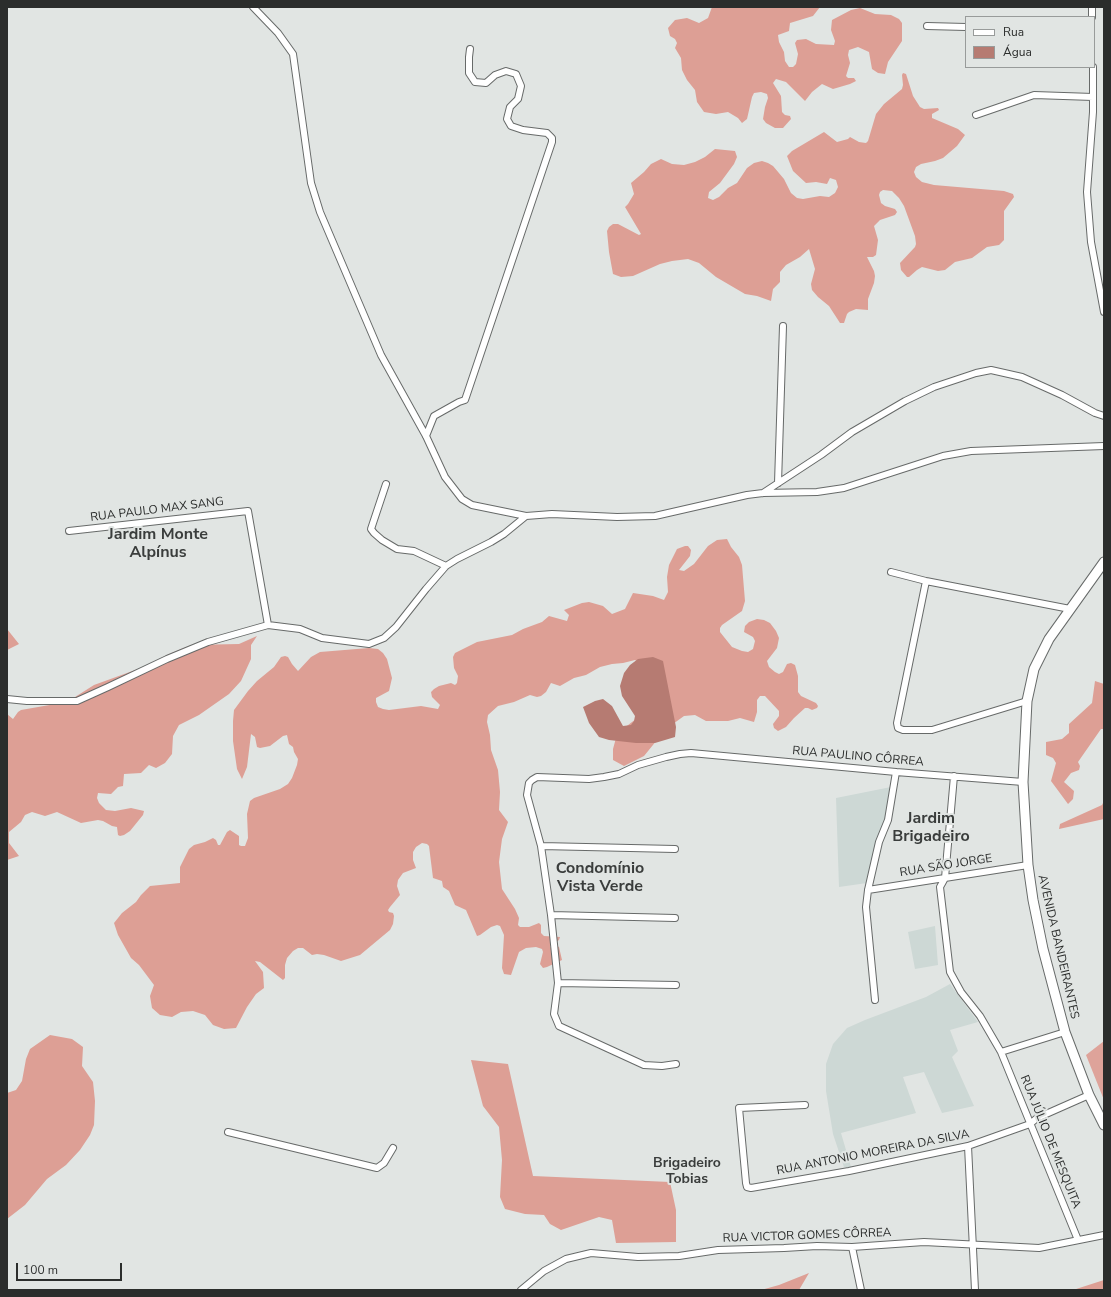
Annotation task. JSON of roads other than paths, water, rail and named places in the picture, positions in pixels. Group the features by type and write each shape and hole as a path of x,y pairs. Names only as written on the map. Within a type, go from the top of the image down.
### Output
{"main road":[{"name":"AVENIDA BANDEIRANTES","path":"1104,562 1049,639 1034,669 1027,701 1023,782 1028,865 1033,900 1042,942 1065,1032 1089,1095 1104,1125"},
{"name":"AVENIDA BANDEIRANTES","path":"1070,609 1104,573"}],"street":[{"path":"253,7 278,33 293,54 311,183 320,212 381,355 426,436 445,477 462,499 472,505 485,509 526,516 552,514 617,517 655,516 741,496 763,493 817,492 844,488 944,456 971,451 1104,446"},
{"path":"927,26 965,27"},
{"path":"426,436 434,416 465,400 552,142 552,138 547,133 523,130 511,126 507,119 508,113 510,107 518,99 521,86 516,74 506,71 495,75 486,83 475,82 469,73 470,49"},
{"path":"1093,68 1093,112 1087,192 1091,242 1104,312"},
{"path":"976,114 1034,95 1093,97"},
{"path":"778,483 783,326"},
{"path":"763,493 821,455 852,432 905,401 934,387 976,373 991,370 1022,377 1104,416"},
{"path":"386,484 371,529 382,540 397,549 414,552 446,566"},
{"name":"RUA PAULO MAX SANG","path":"69,532 248,511 268,625"},
{"path":"7,699 26,701 77,701 167,659 208,642 268,625 300,629 322,638 369,644 384,638 396,627 446,566 504,534 526,516"},
{"path":"891,572 926,581 1070,609"},
{"path":"926,581 897,723 898,728 903,730 932,730 1027,701"},
{"name":"RUA PAULINO CÔRREA","path":"676,1064 662,1066 644,1065 559,1026 554,1014 558,984 551,915 541,846 527,795 529,783 537,777 589,779 604,778 619,774 638,765 666,757 691,753 1023,782"},
{"path":"875,1000 866,907 868,890 879,842 888,820 896,772"},
{"name":"RUA JÚLIO DE MESQUITA","path":"954,776 945,878 940,887 950,972 961,992 980,1016 1002,1052 1078,1240"},
{"path":"541,846 675,849"},
{"name":"RUA SÃO JORGE","path":"868,890 1028,865"},
{"path":"551,915 675,918"},
{"path":"558,984 676,985"},
{"path":"1002,1052 1065,1032"},
{"name":"RUA ANTONIO MOREIRA DA SILVA","path":"805,1105 739,1108 747,1187 751,1188 849,1171 968,1146 1030,1124 1037,1118 1089,1095"},
{"path":"228,1132 377,1168 384,1163 393,1148"},
{"path":"968,1146 975,1290"},
{"name":"RUA VICTOR GOMES CÔRREA","path":"521,1290 544,1271 566,1260 591,1253 638,1258 679,1256 718,1250 817,1246 852,1247 924,1242 1039,1248 1104,1235"},
{"path":"852,1247 861,1290"}],"water":[{"path":"653,657 663,661 676,727 675,737 655,743 636,743 609,740 599,737 589,723 583,707 603,699 612,706 623,726 631,725 635,716 622,696 620,686 624,673 630,665 638,659"}],"district":[{"name":"Jardim Monte Alpínus","path":"158,544"},
{"name":"Jardim Brigadeiro","path":"931,828"},
{"name":"Condomínio Vista Verde","path":"600,878"},
{"name":"Brigadeiro Tobias","path":"687,1172"}]}
